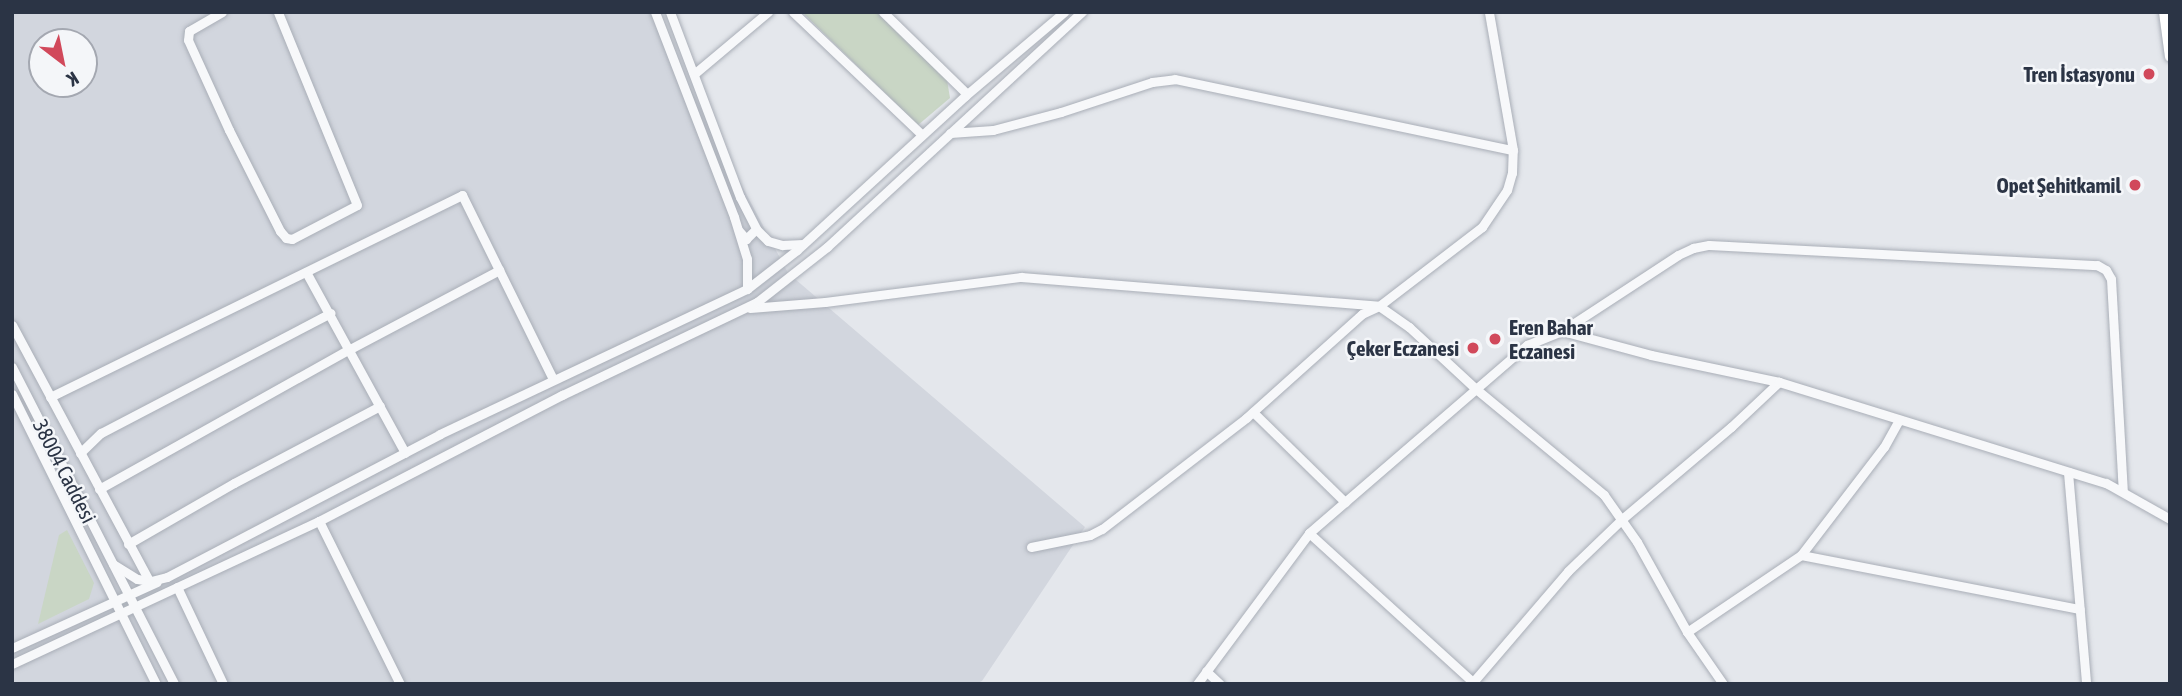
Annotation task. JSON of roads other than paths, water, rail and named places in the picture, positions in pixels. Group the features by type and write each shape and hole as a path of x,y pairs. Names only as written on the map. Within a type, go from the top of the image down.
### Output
{"main road":[{"path":"2164,12 2170,57"}],"street":[{"path":"222,12 189,31 188,40 229,130 280,231 286,238 292,239 357,205 278,12"},
{"path":"655,12 738,229 747,259 747,289"},
{"path":"670,12 740,197 756,229 768,241 782,245 803,244"},
{"path":"694,74 768,12"},
{"path":"793,12 922,135"},
{"path":"883,12 967,94"},
{"path":"12,648 167,577 553,379 747,289 803,244 967,94 1064,12"},
{"path":"12,664 319,522 562,395 746,308 827,247 1082,12"},
{"path":"1031,547 1090,535 1102,529 1253,412 1362,314 1379,306 1482,227 1507,190 1513,150 1489,12"},
{"path":"950,132 993,130 1061,112 1152,82 1175,79 1513,150"},
{"path":"50,397 462,195 553,379"},
{"path":"738,229 746,239 756,229"},
{"path":"1197,684 1309,533 1527,345 1562,331 1678,255 1693,248 1709,245 2097,265 2111,279 2123,492"},
{"path":"99,489 350,349 499,271"},
{"path":"306,272 331,313 405,453"},
{"path":"746,308 825,302 1021,277 1379,306 1409,327 1476,389 1604,495 1622,519 1686,632 1723,684"},
{"path":"80,453 101,433 331,313"},
{"path":"12,325 149,581"},
{"path":"1562,331 1651,355 1779,382 2106,483 2170,519"},
{"name":"38004 Caddesi","path":"12,367 174,684"},
{"path":"1309,533 1474,683 1568,571 1622,519 1731,427 1779,382"},
{"path":"13,396 26,394"},
{"name":"38004 Caddesi","path":"13,396 156,684"},
{"path":"128,544 234,483 380,406"},
{"path":"1253,412 1345,502"},
{"path":"1686,632 1801,555 1884,447 1899,420"},
{"path":"2068,472 2086,684"},
{"path":"319,522 400,684"},
{"path":"1801,555 2080,609"},
{"path":"113,564 126,574 149,581 167,577"},
{"path":"177,587 223,684"},
{"path":"1206,671 1220,684"}],"place":[{"name":"Tren İstasyonu","path":"2149,74"},
{"name":"Opet Şehitkamil","path":"2135,185"},
{"name":"Eren Bahar Eczanesi","path":"1495,339"},
{"name":"Çeker Eczanesi","path":"1473,348"}]}
